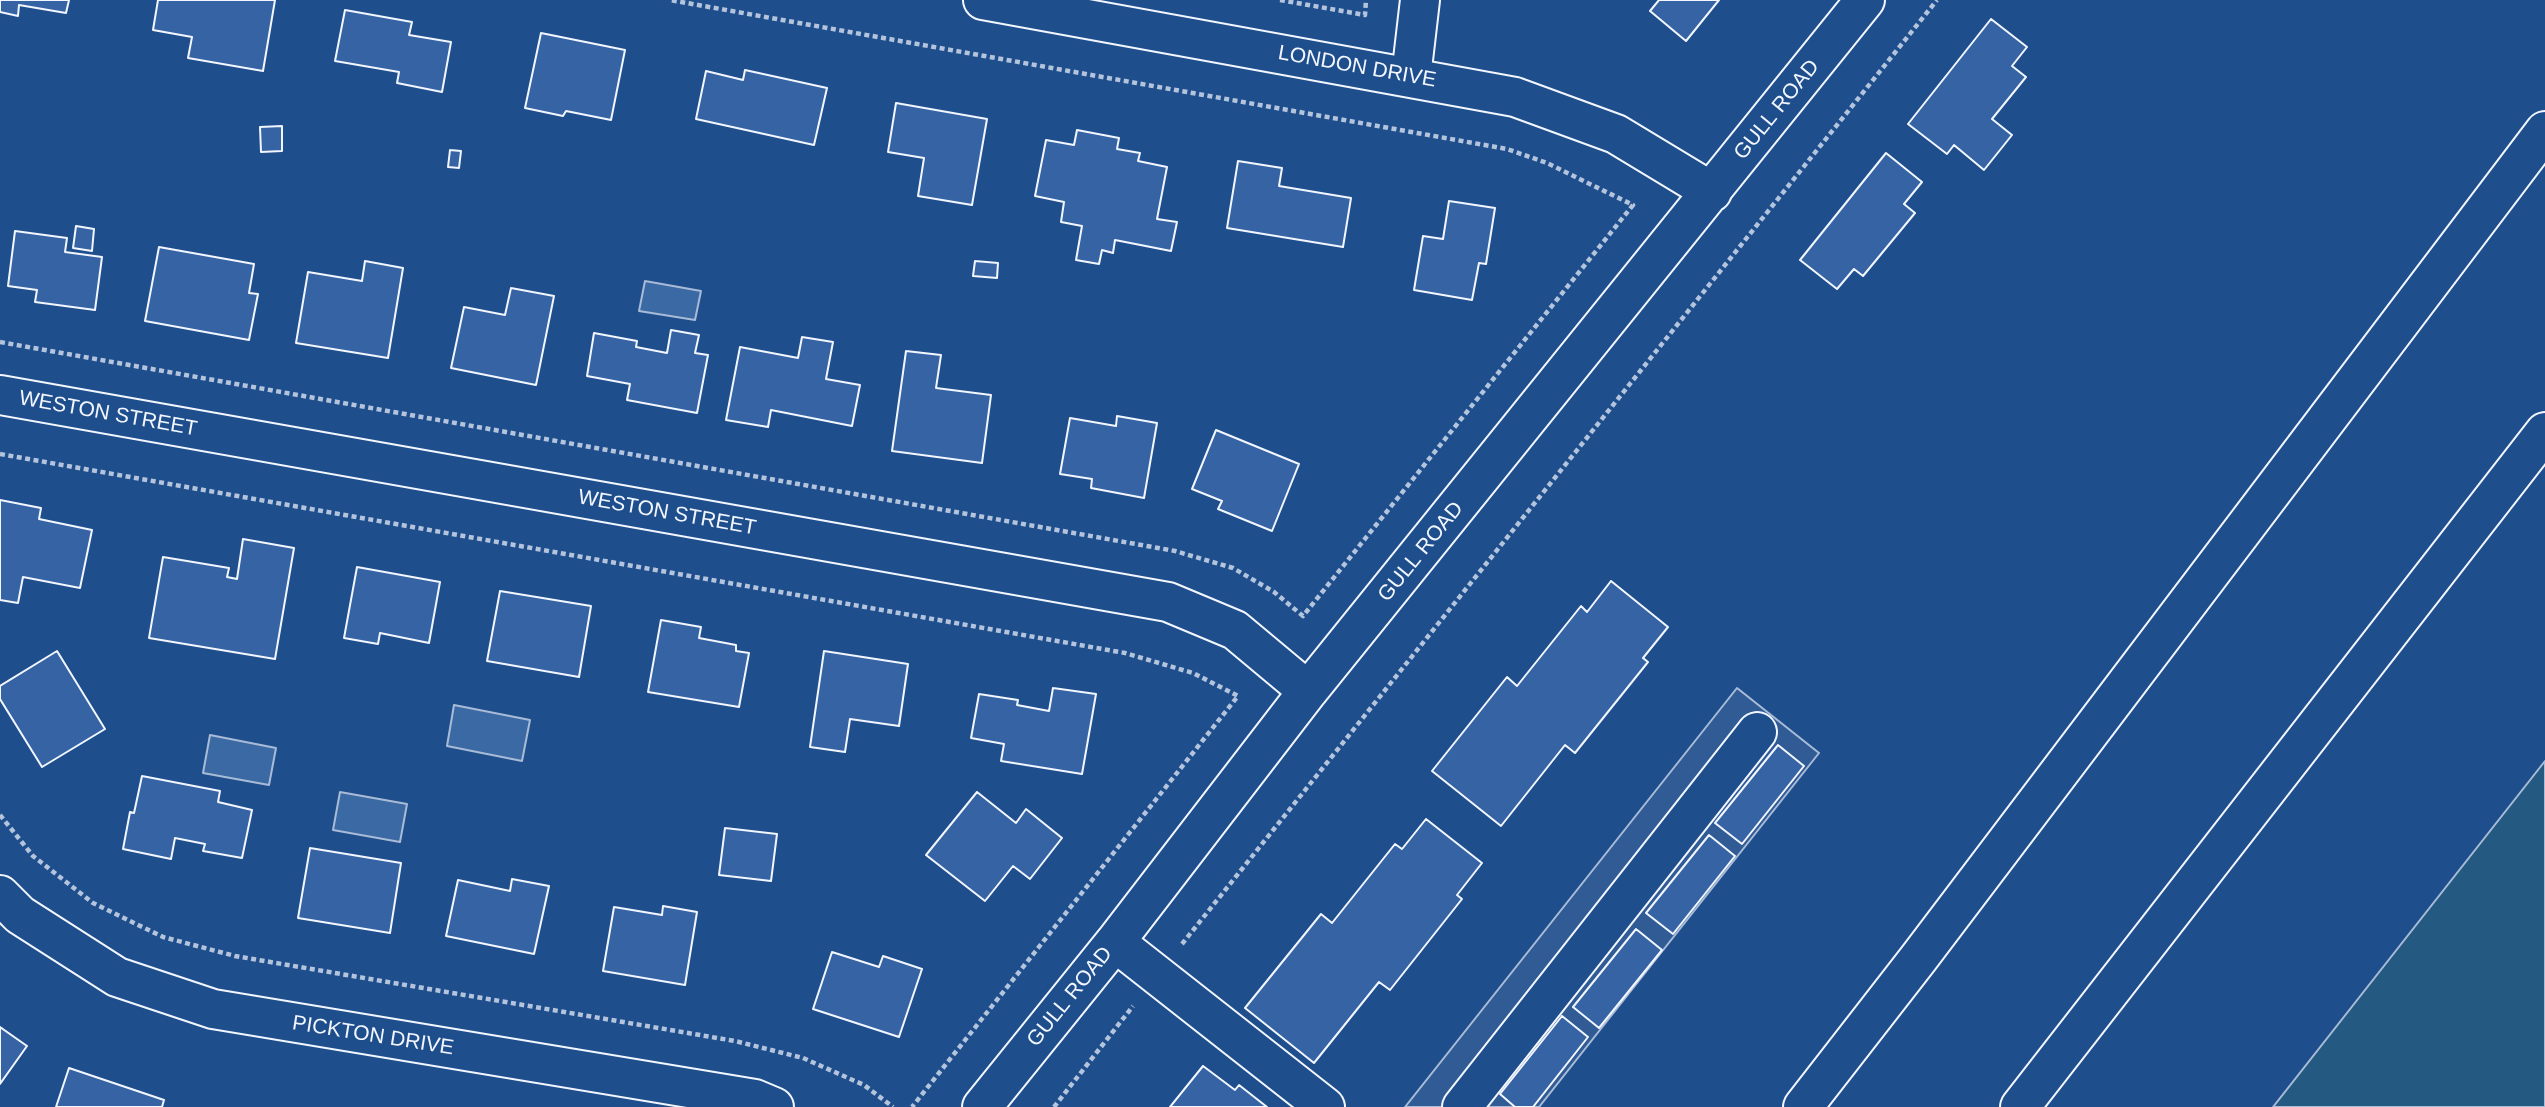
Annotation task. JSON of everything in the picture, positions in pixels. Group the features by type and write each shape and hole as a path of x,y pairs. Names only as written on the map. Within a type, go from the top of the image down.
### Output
{"main road":[{"name":"LONDON DRIVE","path":"983,0 1515,97 1616,134 1712,192"},
{"path":"1411,77 1420,0"},
{"name":"GULL ROAD","path":"982,1107 1115,942 1308,691 1865,0"},
{"path":"1803,1107 1919,959 2545,131"},
{"name":"WESTON STREET","path":"0,395 1168,602 1235,630 1308,691"},
{"path":"2020,1107 2545,432"},
{"path":"1462,1107 1757,732"},
{"name":"PICKTON DRIVE","path":"0,895 20,915 117,977 213,1009 755,1099 774,1107"},
{"path":"1115,942 1325,1107"}],"path":[{"path":"0,342 1175,551 1233,568 1274,592 1303,616 1633,205 1547,163 1507,149 670,0"},
{"path":"1280,0 1365,15 1366,0"},
{"path":"1054,1107 1937,0"},
{"path":"0,454 1125,653 1193,673 1238,696 912,1107"},
{"path":"0,816 33,856 93,903 163,937 248,958 735,1041 803,1058 864,1084 893,1107"}],"shaded area":[{"path":"645,281 701,291 695,320 639,311"},
{"path":"1737,688 1819,753 1539,1107 1405,1107"},
{"path":"454,705 530,720 522,761 447,746"},
{"path":"210,735 276,748 269,785 203,773"},
{"path":"2545,761 2545,1107 2273,1107"},
{"path":"340,792 407,804 400,842 333,830"}],"building":[{"path":"0,0 69,0 66,13 19,5 18,16 0,12"},
{"path":"158,0 275,0 263,71 188,58 192,37 153,30"},
{"path":"1659,0 1719,0 1686,41 1650,11"},
{"path":"345,10 412,22 409,35 451,42 442,92 397,83 399,72 335,61"},
{"path":"1991,19 2027,47 2012,66 2026,77 1992,119 2012,135 1984,170 1954,145 1947,154 1908,124"},
{"path":"541,33 625,50 611,120 566,111 563,116 525,108"},
{"path":"745,70 827,88 814,145 696,119 706,71 743,80"},
{"path":"896,103 987,119 972,205 918,196 924,158 888,152"},
{"path":"282,126 282,151 261,152 260,127"},
{"path":"1077,130 1119,138 1117,149 1140,153 1138,161 1167,167 1157,219 1177,222 1171,251 1115,240 1113,253 1102,250 1099,264 1076,260 1082,226 1061,222 1064,202 1035,196 1046,140 1074,145"},
{"path":"450,150 461,151 459,168 448,167"},
{"path":"1886,153 1922,182 1904,204 1915,213 1863,276 1854,269 1837,289 1800,260"},
{"path":"1238,161 1282,168 1279,186 1351,198 1343,247 1227,228"},
{"path":"1449,201 1495,208 1486,264 1479,263 1472,300 1414,290 1423,236 1443,239"},
{"path":"76,226 94,229 92,251 73,248"},
{"path":"15,231 67,238 65,252 102,257 95,310 35,302 37,290 8,286"},
{"path":"159,247 254,264 249,293 258,294 249,340 145,321"},
{"path":"365,261 403,268 388,358 296,343 308,272 362,281"},
{"path":"975,261 998,263 997,278 973,276"},
{"path":"511,288 554,296 536,385 451,368 464,307 505,315"},
{"path":"671,330 699,335 695,353 708,355 697,413 627,400 630,384 587,376 594,333 637,341 636,347 667,353"},
{"path":"802,337 833,342 826,379 860,385 852,426 771,410 768,427 726,420 740,347 798,358"},
{"path":"906,351 941,355 936,388 991,395 982,463 892,451"},
{"path":"1117,416 1157,423 1144,498 1091,488 1092,479 1060,474 1070,418 1116,426"},
{"path":"1216,430 1299,464 1272,531 1218,509 1222,501 1192,489"},
{"path":"0,500 41,508 39,519 92,530 80,588 23,577 18,603 0,600"},
{"path":"243,539 294,548 275,659 149,638 163,557 229,568 227,577 237,579"},
{"path":"357,567 440,582 429,643 380,633 378,644 344,638"},
{"path":"1611,581 1668,627 1643,658 1648,662 1575,753 1565,745 1501,826 1432,771 1507,677 1517,686 1581,606 1587,612"},
{"path":"500,591 591,606 579,677 487,661"},
{"path":"661,620 701,627 699,638 736,645 736,651 749,653 739,707 648,692"},
{"path":"57,651 105,729 42,767 0,699 0,686"},
{"path":"824,651 908,664 899,726 850,719 845,752 810,747"},
{"path":"1053,688 1096,694 1082,774 1001,761 1004,744 971,738 979,694 1018,700 1017,705 1049,711"},
{"path":"1778,745 1804,766 1742,844 1715,823"},
{"path":"142,776 220,791 218,802 252,810 242,858 203,851 205,844 175,838 171,859 123,849 130,812 134,813"},
{"path":"977,792 1016,823 1026,809 1062,838 1030,879 1013,866 985,901 926,855"},
{"path":"1426,819 1482,863 1457,895 1462,899 1390,990 1379,982 1314,1063 1245,1008 1321,914 1332,923 1395,844 1402,849"},
{"path":"725,828 777,834 771,881 719,875"},
{"path":"1709,835 1735,856 1673,934 1646,913"},
{"path":"310,848 401,863 390,933 298,918"},
{"path":"512,879 549,886 534,954 446,936 458,880 510,891"},
{"path":"663,906 697,912 685,985 603,971 614,907 662,915"},
{"path":"1636,929 1662,950 1599,1028 1573,1007"},
{"path":"832,952 879,967 883,956 922,969 899,1037 813,1009"},
{"path":"1562,1016 1588,1037 1533,1107 1515,1107 1500,1094"},
{"path":"0,1027 27,1046 0,1084"},
{"path":"1203,1066 1235,1090 1239,1085 1267,1107 1170,1107"},
{"path":"69,1068 164,1100 162,1107 56,1107"}]}
